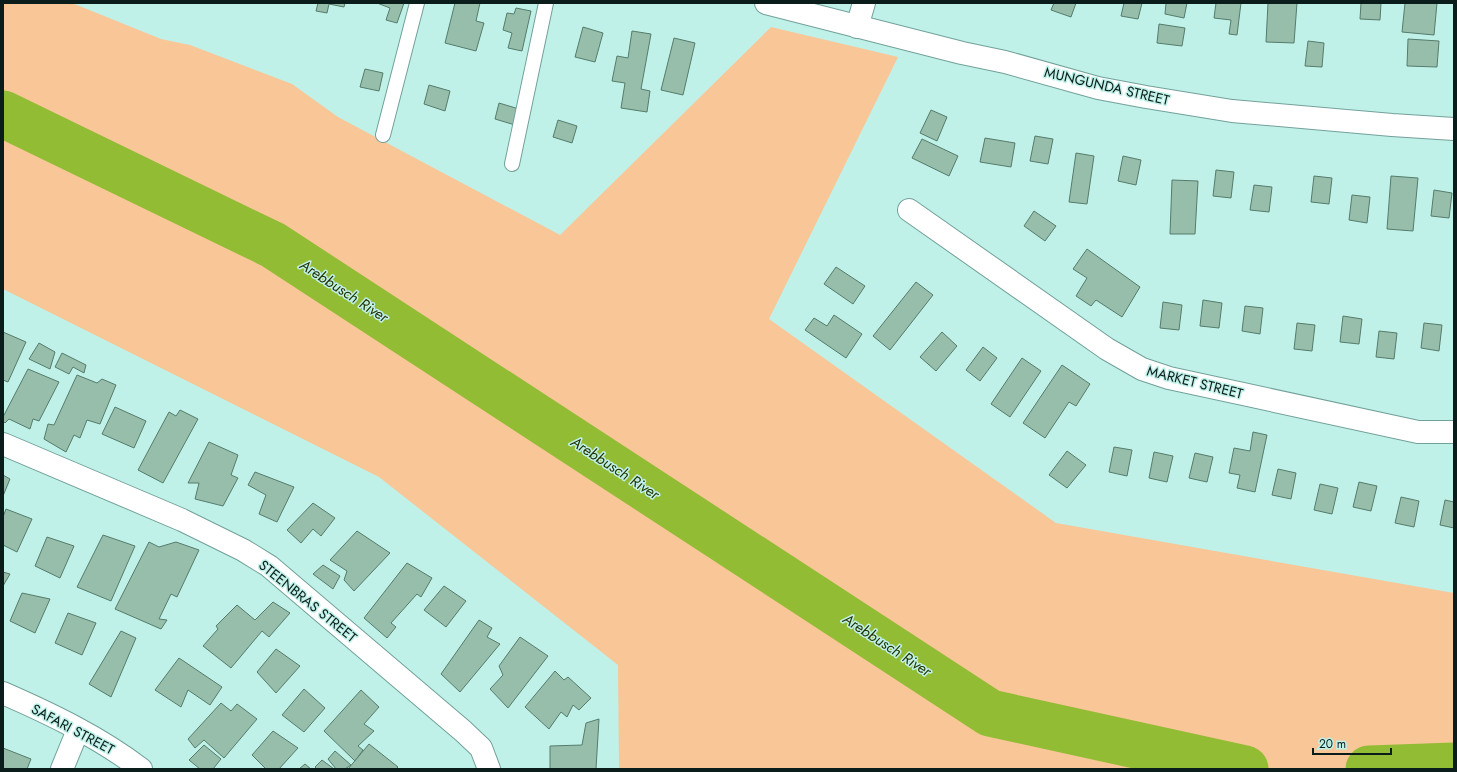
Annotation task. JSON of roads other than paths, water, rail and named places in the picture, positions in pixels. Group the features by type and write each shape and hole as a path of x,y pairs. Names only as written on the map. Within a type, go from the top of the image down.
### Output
{"street":[{"name":"MUNGUNDA STREET","path":"766,3 858,27 1005,62 1098,88 1146,97 1232,110 1392,125 1454,129"},
{"path":"858,27 864,3"},
{"name":"MARKET STREET","path":"909,210 1107,349 1142,369 1169,378 1418,432 1454,432"},
{"name":"STEENBRAS STREET","path":"3,444 182,520 243,550 269,566 463,730 481,748 489,769"},
{"name":"SAFARI STREET","path":"3,693 53,716 113,750 141,769"},
{"path":"62,769 78,730"}],"lane":[{"path":"383,135 417,3"},
{"path":"512,164 546,3"}],"waterway":[{"name":"Arebbusch River","path":"3,114 273,245 990,713 1245,769"},
{"name":"Arebbusch River","path":"1369,769 1454,766"}]}
